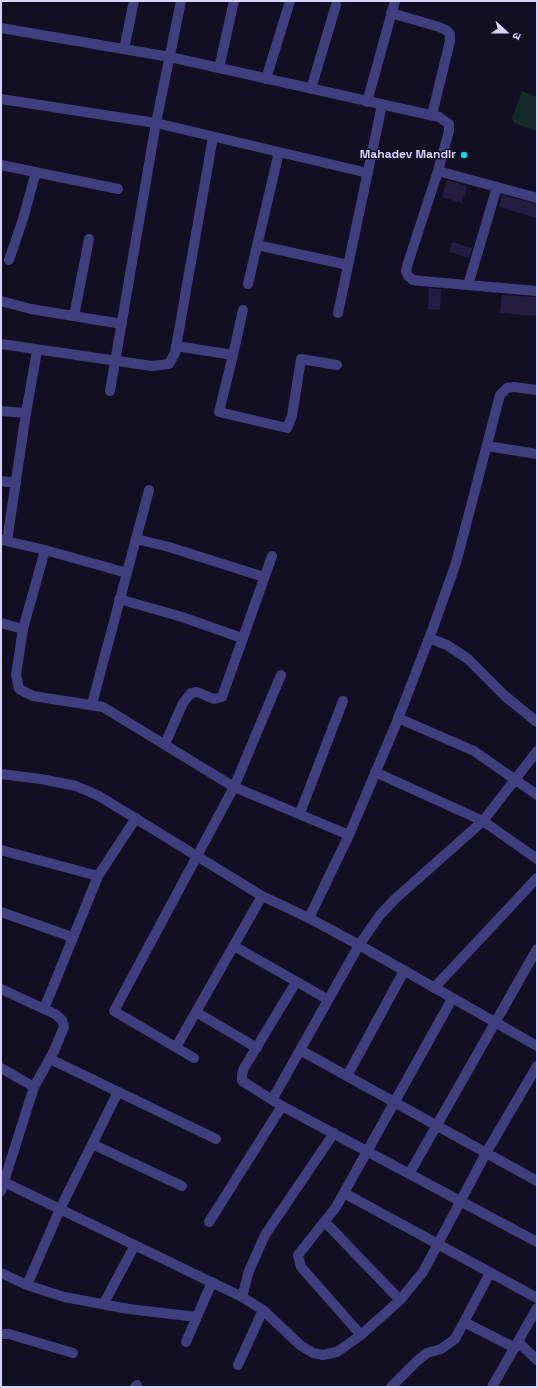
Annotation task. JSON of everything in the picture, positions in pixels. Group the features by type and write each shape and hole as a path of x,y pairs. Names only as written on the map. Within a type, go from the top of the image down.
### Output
{"street":[{"path":"124,49 134,1"},
{"path":"110,392 156,124 181,1"},
{"path":"219,68 234,1"},
{"path":"266,79 290,1"},
{"path":"367,102 382,42 395,1"},
{"path":"311,89 336,5"},
{"path":"391,13 442,29 450,34 450,40 432,115"},
{"path":"1,28 170,57 367,102 432,115 445,120 449,124 449,131 438,171 406,271 408,276 413,280 537,291"},
{"path":"1,98 156,124 368,173"},
{"path":"338,312 382,105"},
{"path":"1,344 37,351 152,366 164,366 169,364 173,360 176,346 214,137"},
{"path":"248,284 279,152"},
{"path":"1,165 118,189"},
{"path":"438,171 537,198"},
{"path":"9,260 23,219 36,172"},
{"path":"468,286 497,187"},
{"path":"74,316 89,239"},
{"path":"257,246 348,265"},
{"path":"1,301 31,309 122,324"},
{"path":"243,310 219,412 287,428 292,416 302,359 337,365"},
{"path":"176,346 233,355"},
{"path":"37,351 16,483 4,541 45,550 127,573"},
{"path":"308,918 349,835 398,718 429,638 456,563 500,395 507,388 514,386 537,390"},
{"path":"1,411 26,413"},
{"path":"487,446 537,454"},
{"path":"1,481 16,483"},
{"path":"92,704 149,490"},
{"path":"136,539 169,547 264,577"},
{"path":"45,550 23,629 16,675 19,689 33,696 92,704 103,707 114,712 234,787 300,813 349,835"},
{"path":"165,744 183,703 191,693 197,692 214,699 222,697 272,556"},
{"path":"119,599 182,617 242,638"},
{"path":"1,623 23,629"},
{"path":"429,638 447,645 468,659 505,696 537,722"},
{"path":"194,1058 114,1010 234,787 281,675"},
{"path":"300,813 343,701"},
{"path":"398,718 474,751 537,795"},
{"path":"272,1100 327,999 359,945 380,915 395,899 483,821 537,751"},
{"path":"375,772 483,821 537,859"},
{"path":"1,774 41,779 76,786 99,796 262,896 359,945 537,1046"},
{"path":"44,1009 98,876 136,818"},
{"path":"1,850 98,876"},
{"path":"434,988 537,878"},
{"path":"176,1047 262,896"},
{"path":"1,912 72,937"},
{"path":"234,946 327,999"},
{"path":"409,1174 494,1022 537,949"},
{"path":"347,1076 404,971"},
{"path":"296,982 244,1068 242,1081 282,1106 537,1242"},
{"path":"1,989 55,1014 62,1020 64,1027 50,1059 34,1087 3,1186 60,1209 242,1297 263,1310 300,1345 313,1353 323,1356 337,1352 361,1335 400,1300 422,1272 438,1245 486,1153 537,1066"},
{"path":"361,1335 301,1267 298,1260 298,1255 325,1222 344,1193 452,999"},
{"path":"196,1012 257,1048"},
{"path":"300,1050 537,1181"},
{"path":"50,1059 216,1139"},
{"path":"1,1068 34,1087"},
{"path":"27,1285 60,1209 118,1092"},
{"path":"209,1222 282,1106"},
{"path":"242,1297 252,1264 265,1235 334,1133"},
{"path":"92,1144 182,1186"},
{"path":"344,1193 537,1298"},
{"path":"325,1222 400,1300"},
{"path":"104,1303 134,1245"},
{"path":"391,1387 422,1357 450,1344 455,1338 490,1273"},
{"path":"1,1274 27,1285 64,1297 197,1317"},
{"path":"186,1342 212,1282"},
{"path":"492,1387 537,1308"},
{"path":"238,1365 263,1310"},
{"path":"464,1322 517,1345 537,1360"},
{"path":"1,1334 9,1334 73,1353"}],"green space":[{"path":"522,91 537,97 537,131 514,123 512,118"}],"building":[{"path":"447,180 467,186 462,203 442,197"},
{"path":"502,195 537,204 537,218 499,207"},
{"path":"452,242 472,248 469,258 449,252"},
{"path":"429,288 441,289 440,310 428,309"},
{"path":"502,295 537,297 537,316 500,313"}],"place":[{"name":"Mahadev Mandir","path":"464,155"}]}
